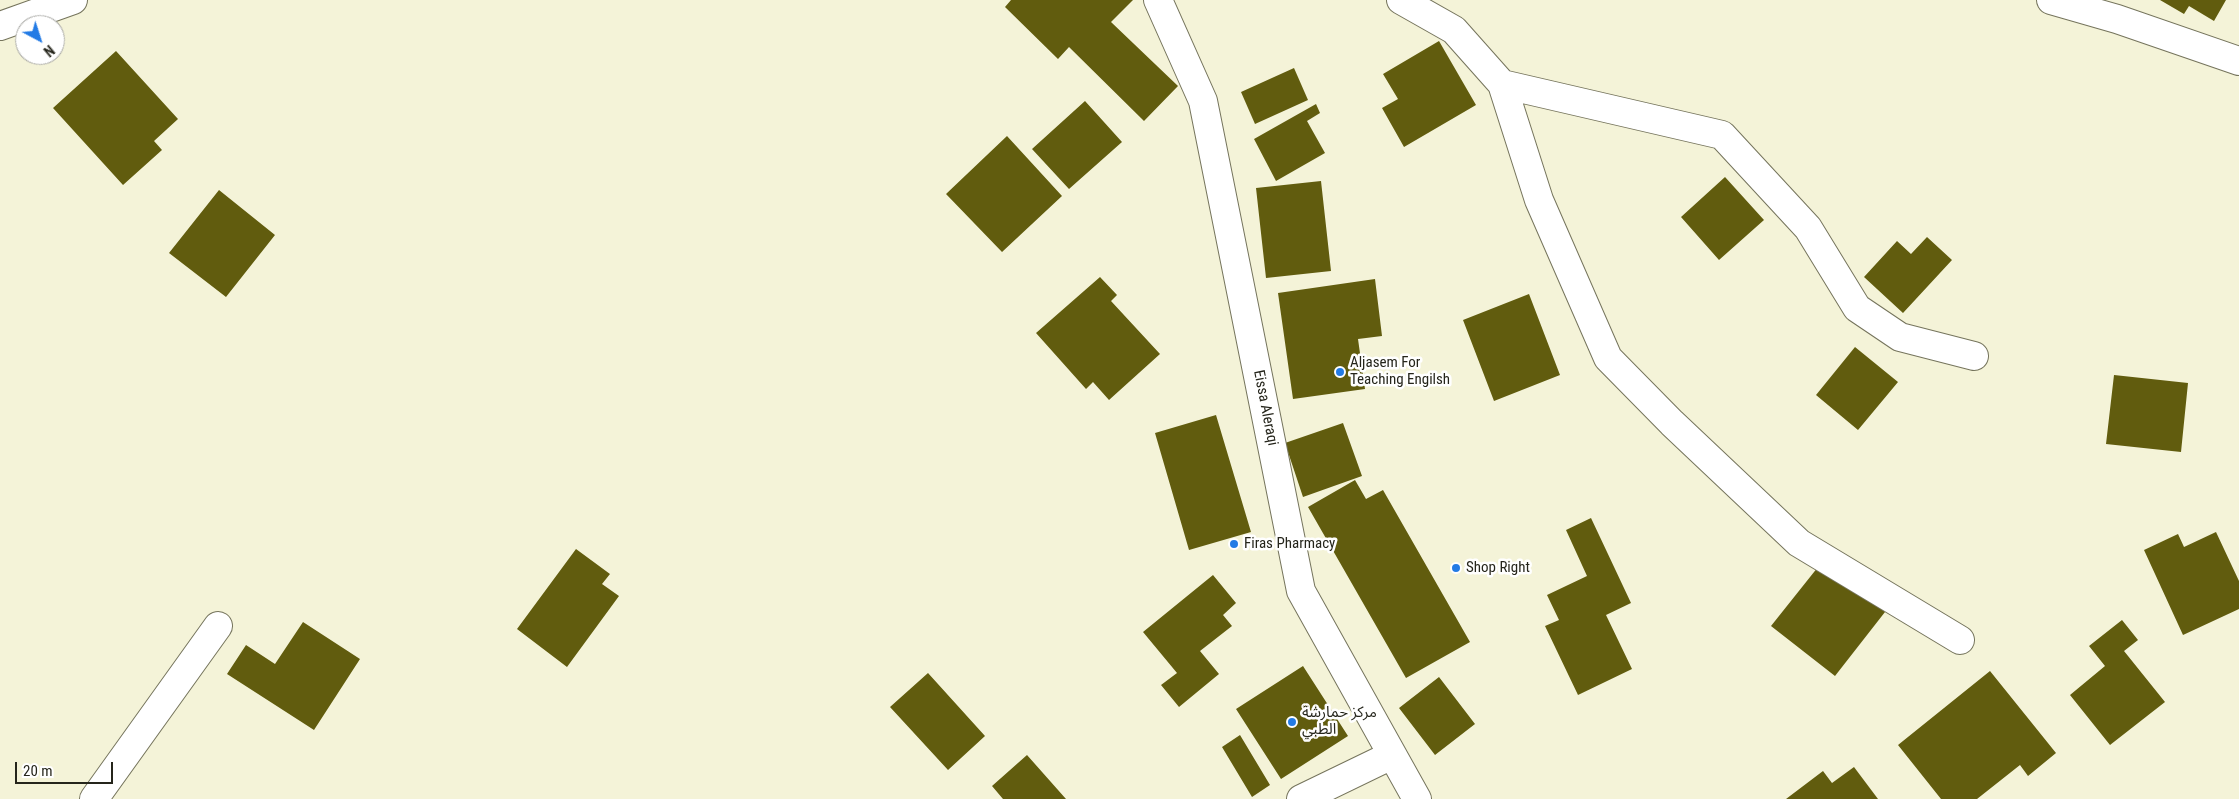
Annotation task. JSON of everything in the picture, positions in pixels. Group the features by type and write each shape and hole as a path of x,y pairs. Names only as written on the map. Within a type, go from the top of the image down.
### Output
{"street":[{"path":"0,26 73,0"},
{"name":"Eissa Aleraqi","path":"1158,0 1203,101 1302,590 1417,799"},
{"path":"2051,0 2121,10 2239,61"},
{"path":"1407,2 1454,30 1502,84 1539,200 1608,358 1672,423 1799,543 1960,640"},
{"path":"1502,84 1722,135 1808,228 1856,308 1900,337 1974,356"},
{"path":"94,799 218,626"},
{"path":"1300,799 1392,755"}],"building":[{"path":"1011,0 1133,0 1111,22 1178,86 1144,121 1069,47 1058,59 1005,7"},
{"path":"2160,0 2226,0 2214,21 2189,6 2184,14"},
{"path":"1439,41 1476,105 1404,147 1382,108 1398,99 1383,74"},
{"path":"116,51 178,119 154,141 162,150 123,185 53,108"},
{"path":"1294,68 1308,100 1255,124 1241,92"},
{"path":"1085,101 1122,142 1069,189 1032,149"},
{"path":"1316,104 1320,113 1307,121 1325,153 1276,181 1254,139"},
{"path":"1007,136 1062,196 1002,252 946,194"},
{"path":"1725,177 1764,220 1719,260 1681,217"},
{"path":"1321,181 1331,271 1266,278 1256,188"},
{"path":"219,190 275,235 226,297 169,253"},
{"path":"1927,237 1952,260 1903,313 1864,277 1897,241 1911,254"},
{"path":"1100,277 1117,295 1111,301 1160,354 1109,400 1093,382 1086,389 1036,333"},
{"path":"1375,279 1382,336 1358,339 1365,389 1293,399 1278,293"},
{"path":"1529,294 1560,375 1494,401 1463,320"},
{"path":"1855,347 1898,382 1858,430 1816,395"},
{"path":"2114,375 2188,383 2181,452 2106,444"},
{"path":"1216,415 1251,532 1189,550 1155,433"},
{"path":"1343,423 1362,476 1303,497 1285,443"},
{"path":"1355,480 1366,499 1383,490 1470,642 1406,678 1308,507"},
{"path":"1591,518 1631,603 1606,615 1632,669 1578,695 1545,626 1559,620 1547,595 1587,576 1566,530"},
{"path":"2216,532 2239,581 2239,609 2183,635 2144,550 2178,534 2184,547"},
{"path":"576,549 610,574 602,584 619,596 567,667 517,629"},
{"path":"1822,562 1885,612 1835,676 1771,626"},
{"path":"1213,575 1236,603 1223,615 1232,626 1200,651 1219,674 1179,707 1161,685 1177,673 1143,632"},
{"path":"2122,620 2138,640 2124,651 2165,702 2110,745 2070,695 2105,666 2089,646"},
{"path":"303,622 360,659 314,730 227,674 246,645 275,664"},
{"name":"مركز حمارشة الطبي","path":"1303,666 1348,736 1281,779 1236,709"},
{"path":"1990,671 2056,753 2028,776 2020,765 1977,799 1941,799 1898,745"},
{"path":"928,673 985,736 948,770 890,707"},
{"path":"1439,677 1475,724 1435,755 1399,708"},
{"path":"1240,735 1270,785 1252,797 1222,747"},
{"path":"1027,755 1066,799 1003,799 992,786"},
{"path":"1854,767 1878,799 1786,799 1823,771 1832,783"}],"place":[{"name":"Aljasem For Teaching Engilsh","path":"1340,372"},
{"name":"Firas Pharmacy","path":"1234,544"},
{"name":"Shop Right","path":"1456,568"},
{"name":"مركز حمارشة الطبي","path":"1292,722"}]}
